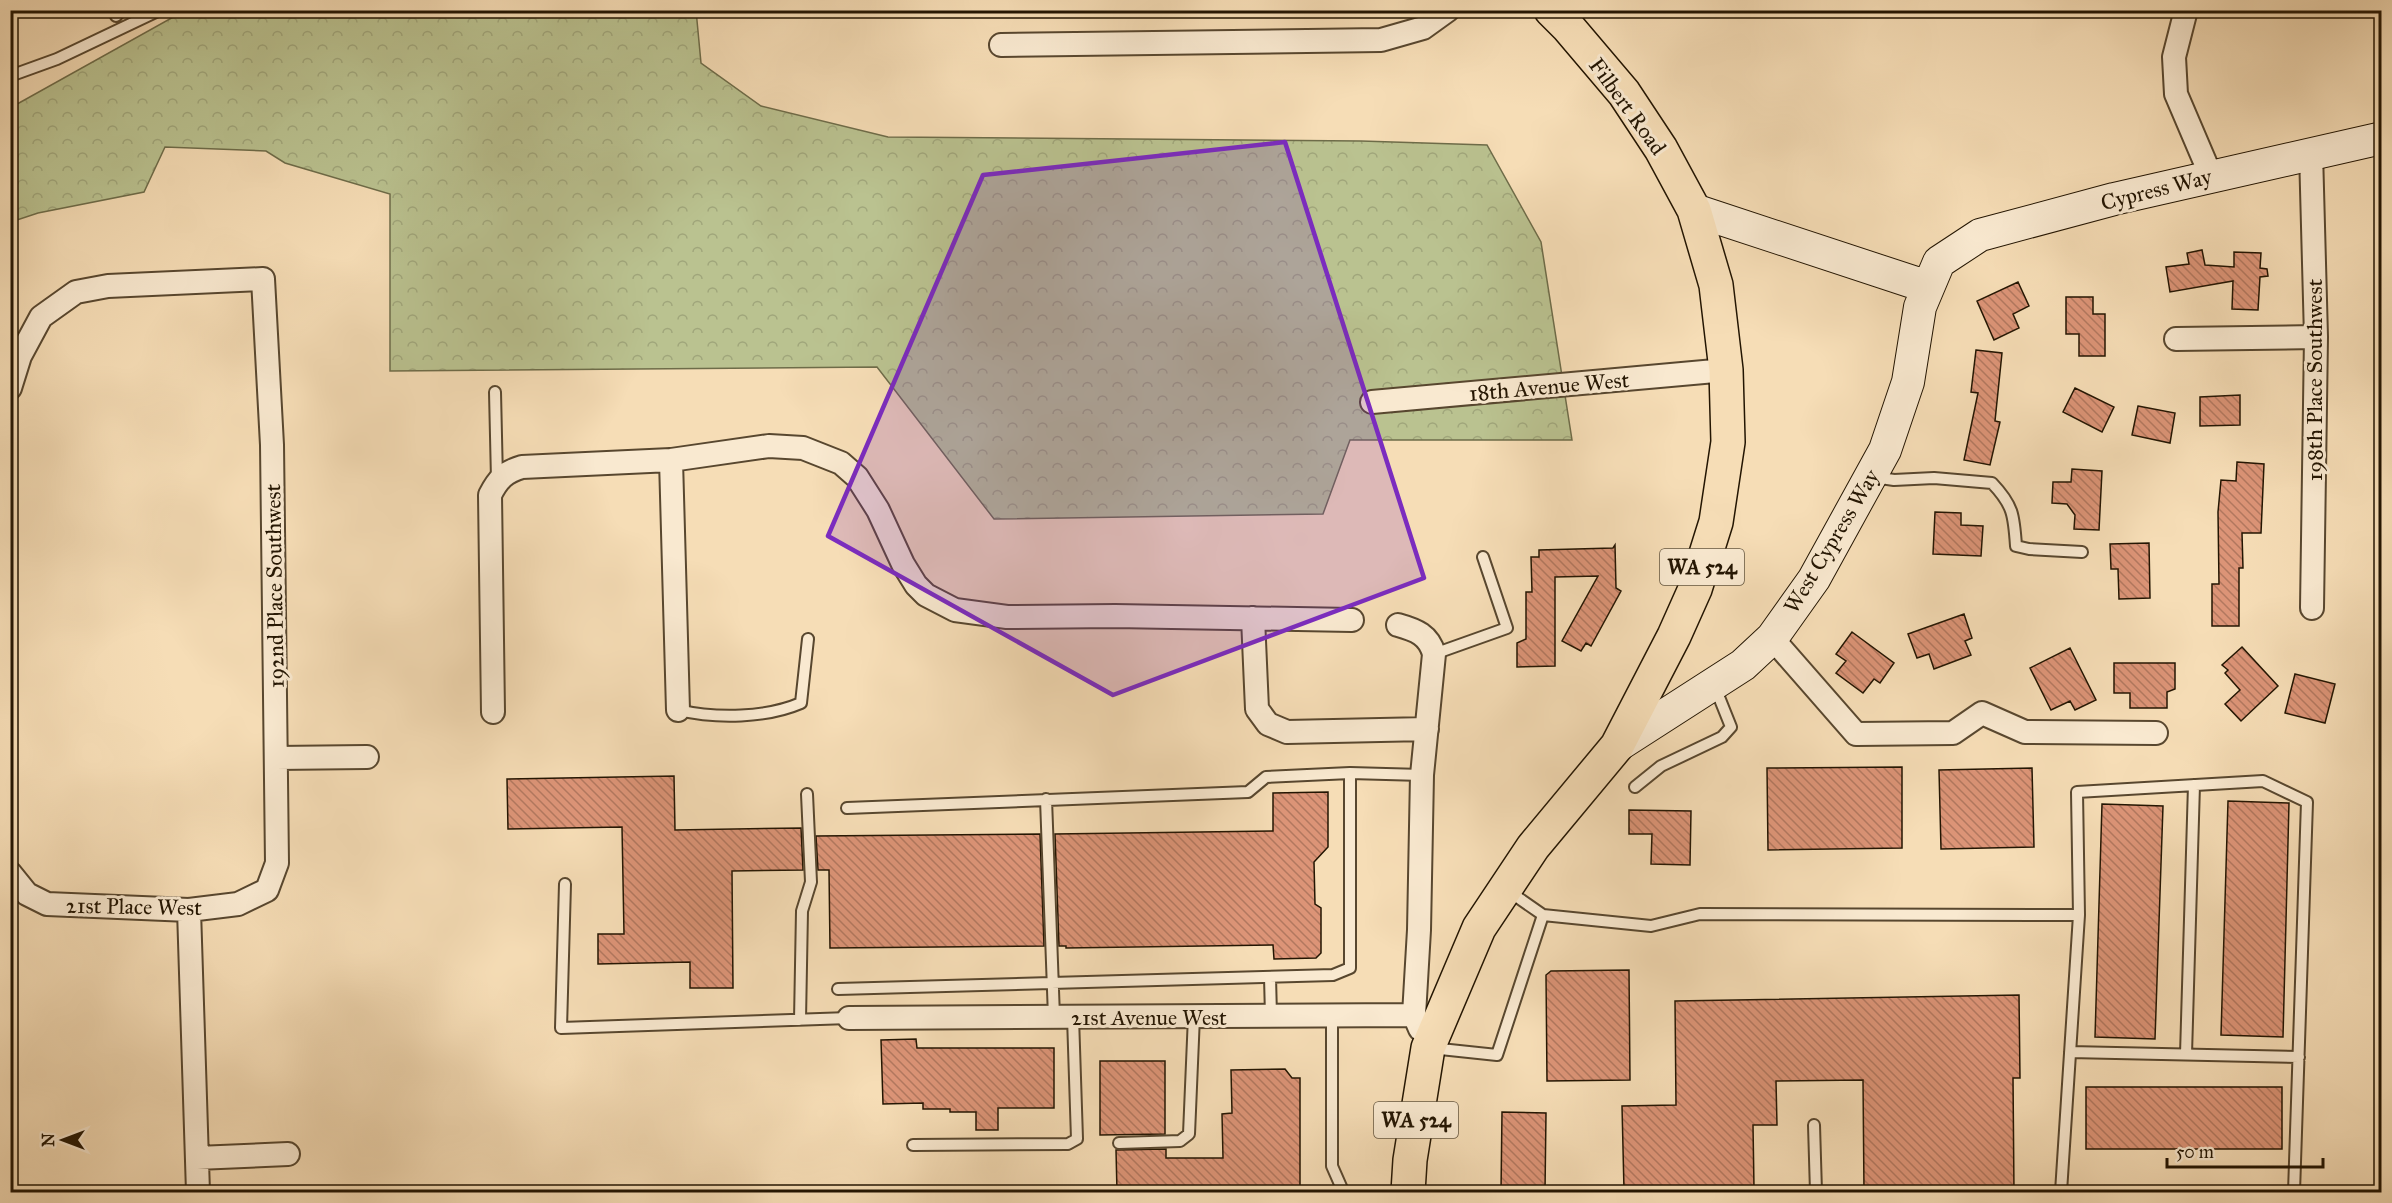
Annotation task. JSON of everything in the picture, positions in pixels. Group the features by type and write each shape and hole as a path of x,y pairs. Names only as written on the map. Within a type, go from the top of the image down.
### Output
{"main road":[{"name":"Filbert Road","path":"1551,10 1623,93 1661,149 1694,210"},
{"name":"WA 524","path":"1408,1192 1410,1160 1428,1048 1479,928 1533,847 1617,746 1674,636 1695,589 1716,522 1728,442 1726,370 1716,285 1694,210"}],"street":[{"path":"1001,45 1381,40 1423,28 1448,10"},
{"path":"2186,10 2174,57 2176,93 2211,176"},
{"name":"Cypress Way","path":"1933,274 1980,235 2211,176 2382,138"},
{"name":"198th Place Southwest","path":"2311,152 2316,337 2312,608"},
{"path":"1694,210 1933,274"},
{"name":"West Cypress Way","path":"1617,746 1743,665 1772,638 1814,579 1885,450 1908,382 1920,307 1933,274"},
{"name":"192nd Place Southwest","path":"10,388 20,356 41,317 76,292 108,286 263,279 272,445 277,863 267,890"},
{"path":"2176,339 2316,337"},
{"name":"18th Avenue West","path":"1372,402 1726,370"},
{"path":"493,712 488,513 490,495 497,481 508,471 522,467 671,460 769,446 803,448 842,463 857,477 878,510 903,564 916,585 926,595 955,610 1007,617 1352,620"},
{"path":"671,460 678,710"},
{"path":"1253,618 1257,709 1268,724 1287,732 1427,729"},
{"path":"1398,625 1416,630 1431,642 1434,654 1422,775 1419,930 1414,1016 1428,1048"},
{"path":"1772,638 1856,734 1953,733 1982,712 2025,732 2156,733"},
{"path":"276,758 367,757"},
{"name":"21st Place West","path":"10,873 27,894 47,904 189,910 238,904 267,890"},
{"path":"189,910 198,1192"},
{"name":"21st Avenue West","path":"849,1018 1414,1016"},
{"path":"197,1158 288,1154"}],"lane":[{"path":"10,76 112,35 160,10"},
{"path":"495,392 497,481"},
{"path":"1870,476 1894,480 1934,478 1992,483 2008,500 2016,546 2029,549 2082,552"},
{"path":"1434,654 1507,628 1483,557"},
{"path":"678,710 746,714 782,711 801,703 808,639"},
{"path":"1635,787 1661,766 1722,737 1731,727 1714,684"},
{"path":"847,808 1248,792 1266,777 1350,773 1422,775"},
{"path":"838,989 1333,975 1350,968 1350,773"},
{"path":"2061,1192 2079,915 2077,792 2263,781 2307,802 2294,1192"},
{"path":"2186,1054 2194,785"},
{"path":"800,1020 802,910 811,882 807,794"},
{"path":"913,1144 1068,1144 1077,1139 1064,1017 1052,983 1046,799"},
{"path":"566,884 561,1028 849,1018"},
{"path":"1506,890 1543,915 1652,926 1700,914 2079,915"},
{"path":"1428,1048 1497,1055 1543,915"},
{"path":"1270,977 1271,1016"},
{"path":"1119,1143 1180,1141 1189,1134 1194,1016"},
{"path":"1332,1016 1332,1166 1343,1191 1347,1192"},
{"path":"2070,1052 2299,1057"},
{"path":"1814,1125 1816,1192"}],"path":[{"path":"2343,1192 2344,1187"}],"highlighted area":[{"path":"1285,142 1424,578 1113,695 828,536 983,175"}],"green space":[{"path":"696,10 701,63 761,106 888,137 1361,141 1487,145 1541,242 1572,440 1350,440 1323,514 994,519 877,367 390,371 390,194 285,163 266,151 165,147 144,192 38,213 11,222 10,108 184,11"}],"building":[{"path":"2202,250 2205,265 2234,267 2234,252 2261,253 2260,268 2267,269 2268,276 2260,277 2258,310 2232,309 2233,281 2170,292 2166,267 2189,264 2187,253"},
{"path":"2018,282 2029,306 2013,314 2019,328 1994,340 1977,301"},
{"path":"2066,297 2093,297 2093,314 2105,314 2105,356 2079,356 2079,334 2066,334"},
{"path":"1976,350 2002,353 1995,421 2000,422 1990,465 1964,460 1978,393 1971,392"},
{"path":"2075,388 2114,407 2102,432 2063,412"},
{"path":"2240,395 2240,425 2200,426 2200,397"},
{"path":"2138,406 2175,413 2170,443 2132,435"},
{"path":"2237,462 2264,464 2261,533 2242,533 2243,568 2239,568 2239,626 2212,626 2212,584 2219,584 2218,512 2221,480 2236,481"},
{"path":"2072,469 2102,471 2099,530 2074,529 2075,515 2067,504 2052,503 2053,482 2071,482"},
{"path":"1935,512 1961,513 1961,525 1983,526 1981,556 1933,554"},
{"path":"2149,543 2150,598 2119,599 2118,569 2111,569 2110,544"},
{"path":"1615,545 1616,588 1621,591 1591,646 1586,643 1581,651 1562,641 1598,576 1555,577 1555,666 1517,667 1517,643 1526,639 1526,592 1532,592 1531,557 1539,557 1539,550 1613,548"},
{"path":"1964,614 1972,638 1965,641 1971,655 1934,669 1929,654 1917,658 1908,634"},
{"path":"1852,632 1894,663 1880,683 1874,679 1863,693 1836,673 1846,661 1836,654"},
{"path":"2242,647 2278,686 2241,721 2225,704 2240,690 2225,673 2228,670 2222,665"},
{"path":"2070,648 2096,700 2075,710 2070,701 2051,710 2030,668"},
{"path":"2114,663 2175,663 2175,689 2167,692 2167,708 2130,708 2130,693 2114,693"},
{"path":"2295,674 2335,684 2325,723 2285,713"},
{"path":"1902,767 1902,848 1768,850 1767,768"},
{"path":"2032,768 2034,847 1941,849 1939,770"},
{"path":"674,776 675,830 801,828 803,870 732,871 733,988 690,988 690,962 598,964 598,934 624,934 622,827 508,829 507,779"},
{"path":"1328,792 1328,847 1314,862 1315,904 1321,908 1321,953 1316,958 1274,959 1273,945 1066,948 1066,946 1059,946 1055,834 1273,831 1273,793"},
{"path":"2228,801 2289,803 2283,1037 2221,1035"},
{"path":"2102,804 2163,806 2155,1039 2095,1037"},
{"path":"1629,810 1691,811 1690,865 1651,864 1652,834 1629,834"},
{"path":"1040,834 1044,946 830,948 829,870 818,870 816,836"},
{"path":"1629,970 1630,1080 1547,1081 1546,975 1551,971"},
{"path":"2019,995 2020,1078 2013,1078 2014,1192 1864,1192 1863,1080 1776,1081 1777,1125 1753,1125 1754,1188 1624,1190 1622,1106 1676,1105 1675,1001"},
{"path":"916,1039 917,1048 1054,1048 1054,1108 998,1108 998,1130 976,1130 976,1112 923,1109 923,1103 883,1104 881,1040"},
{"path":"1100,1061 1165,1061 1165,1134 1100,1135"},
{"path":"1285,1069 1292,1078 1300,1078 1300,1189 1291,1192 1117,1192 1116,1150 1166,1149 1166,1158 1223,1158 1222,1114 1232,1113 1231,1070"},
{"path":"2086,1087 2282,1087 2282,1149 2086,1149"},
{"path":"1502,1112 1546,1113 1545,1192 1501,1192"}]}
